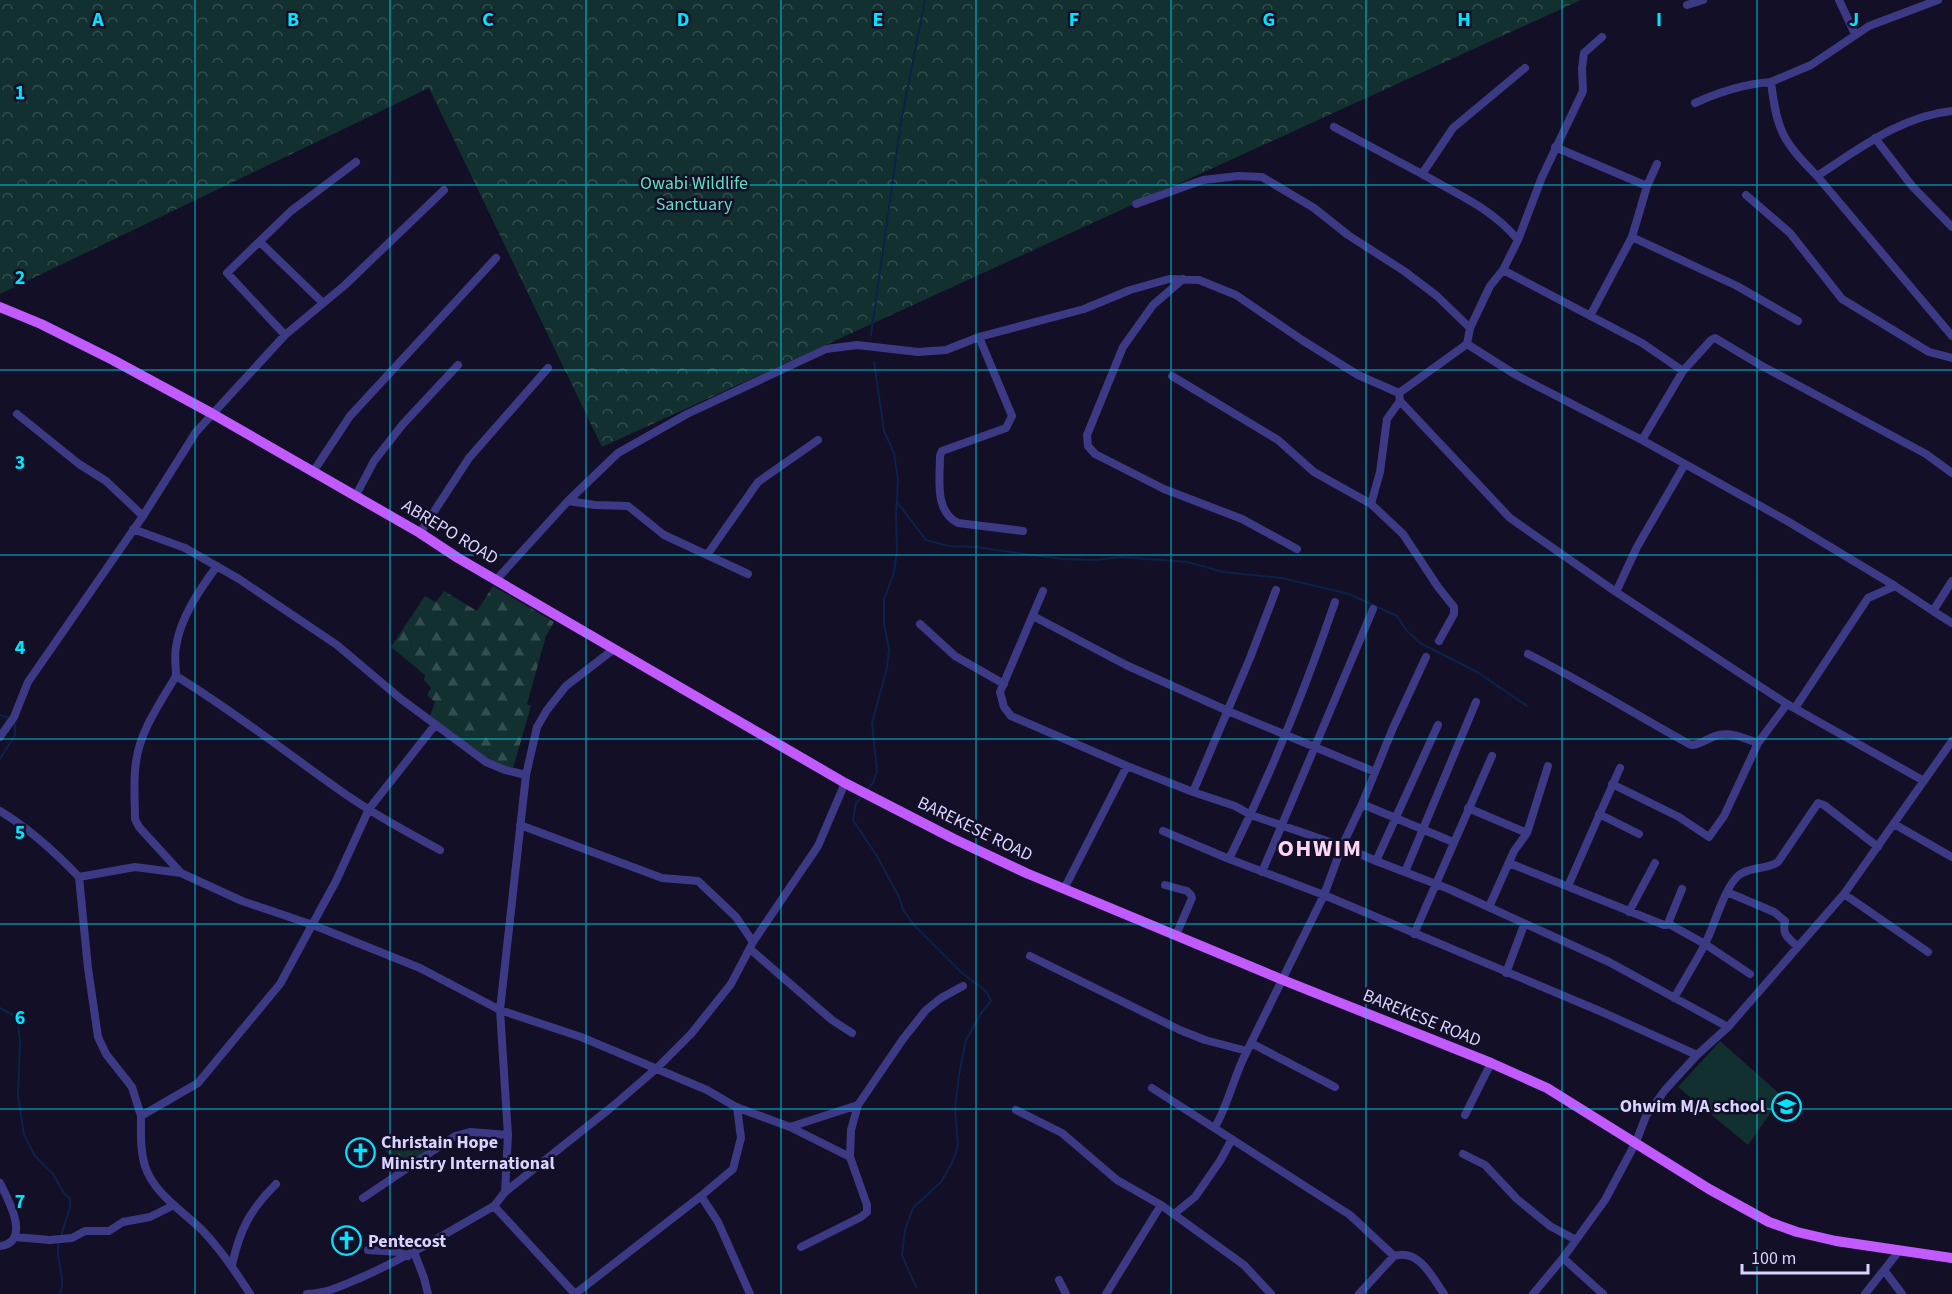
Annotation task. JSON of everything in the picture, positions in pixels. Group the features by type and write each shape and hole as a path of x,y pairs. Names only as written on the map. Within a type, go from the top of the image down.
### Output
{"main road":[{"name":"ABREPO ROAD","path":"0,307 96,351 212,413 845,783 876,798"},
{"name":"BAREKESE ROAD","path":"876,798 954,839 1064,889 1547,1088 1709,1189 1769,1222 1797,1232 1836,1241 1952,1258"}],"street":[{"path":"1687,4 1703,0"},
{"path":"1839,0 1855,34"},
{"path":"1695,103 1717,93 1751,84 1771,82 1810,65 1869,26 1938,0"},
{"path":"1371,504 1380,472 1387,419 1400,397 1467,344 1470,328 1490,286 1503,270 1518,240 1555,147 1583,91 1584,53 1602,38"},
{"path":"1422,174 1453,128 1525,68"},
{"path":"1771,82 1777,120 1784,139 1952,336"},
{"path":"1817,176 1875,138 1904,123 1952,111"},
{"path":"1334,128 1422,174 1489,213 1508,228 1518,240"},
{"path":"1875,138 1912,186 1952,227"},
{"path":"1555,147 1647,186"},
{"path":"285,335 227,273 291,211 356,162"},
{"path":"1590,315 1632,237 1647,186 1657,164"},
{"path":"1136,204 1203,180 1238,176 1262,177 1314,208 1348,235 1404,270 1437,296 1470,328"},
{"path":"0,738 14,717 28,682 143,516 196,432 285,335 345,285 444,190"},
{"path":"1746,195 1790,234 1842,299 1929,352 1952,358"},
{"path":"1632,237 1737,286 1798,321"},
{"path":"260,242 322,303"},
{"path":"314,472 350,416 496,258"},
{"path":"1503,270 1642,343 1683,371"},
{"path":"497,579 568,501 618,453 655,431 826,349 857,345 918,352 946,350 979,337 1084,309 1130,290 1169,279 1199,280 1236,295 1358,375 1400,397 1510,518 1616,592 1791,706 1924,781"},
{"path":"1183,279 1153,304 1123,347 1087,435 1088,446 1095,454 1164,489 1242,519 1297,549"},
{"path":"979,337 1012,416 1011,422 1006,429 942,451 940,456 941,504 950,519 958,523 1023,531"},
{"path":"1642,440 1683,371 1715,338 1762,366 1926,454 1952,473"},
{"path":"1467,344 1516,375 1642,440 1789,522 1895,585 1952,623"},
{"path":"355,497 374,461 403,424 458,365"},
{"path":"420,533 470,458 548,368"},
{"path":"1172,376 1278,440 1314,472 1371,504 1403,534 1454,607 1454,614 1439,641"},
{"path":"17,414 79,464 106,481 143,516"},
{"path":"707,555 758,482 818,440"},
{"path":"1616,592 1637,547 1685,464"},
{"path":"568,501 628,506 664,535 748,574"},
{"path":"133,529 185,548 217,566 337,645 401,699 486,762 526,775"},
{"path":"181,873 139,827 135,819 135,762 153,715 176,676 176,647 186,617 202,586 217,566"},
{"path":"1933,611 1952,581"},
{"path":"1612,784 1679,817 1709,837 1724,816 1758,743 1791,706 1868,598 1895,585"},
{"path":"1193,792 1276,590"},
{"path":"1043,591 1000,692 1004,707 1011,716 1127,766 1235,806 1251,815 1342,846 1489,907 1609,962 1728,1027"},
{"path":"1228,859 1251,815 1308,680 1335,602"},
{"path":"1263,872 1373,609"},
{"path":"1033,616 1126,665 1284,735 1376,772"},
{"path":"920,624 955,656 1004,684"},
{"path":"505,1192 508,1135 500,1010 526,775 537,727 547,710 566,686 614,649"},
{"path":"1528,654 1581,680 1635,714 1691,745 1697,745 1718,735 1732,735 1758,743"},
{"path":"1215,1127 1249,1047 1324,895 1342,846 1426,657"},
{"path":"176,676 369,809 440,850"},
{"path":"1405,872 1476,702"},
{"path":"141,1116 191,1088 212,1068 280,984 348,858 369,809 435,725"},
{"path":"1376,861 1438,725"},
{"path":"1533,1294 1563,1258 1605,1200 1636,1142 1646,1116 1665,1090 1697,1055 1728,1027 1844,894 1950,746"},
{"path":"1414,933 1492,756"},
{"path":"1064,889 1127,766"},
{"path":"1489,907 1509,863 1527,833 1548,766"},
{"path":"1568,886 1620,768"},
{"path":"307,1294 323,1293 338,1288 411,1254 494,1206 505,1192 657,1068 691,1034 731,984 751,946 818,846 845,783"},
{"path":"1674,998 1705,944 1727,892 1739,875 1755,868 1770,867 1779,862 1818,803 1824,805 1878,847"},
{"path":"1362,804 1454,842"},
{"path":"1468,808 1527,833"},
{"path":"0,811 52,850 79,877 98,1037 106,1054 132,1087 141,1116 141,1147 145,1167 155,1186 203,1231 232,1265 250,1294"},
{"path":"1599,814 1639,834"},
{"path":"1894,824 1952,857"},
{"path":"520,825 662,878 698,881 736,917 751,946 832,1020 852,1033"},
{"path":"1163,831 1228,859 1324,895 1602,1012 1697,1055"},
{"path":"1509,863 1629,912 1664,925 1669,924 1705,944 1750,974"},
{"path":"1629,912 1655,863"},
{"path":"79,877 135,867 181,873 242,901 313,925 420,968 500,1010 581,1037 657,1068 707,1090 737,1107 790,1127 850,1157"},
{"path":"1165,885 1187,891 1192,898 1176,935"},
{"path":"1669,924 1682,890"},
{"path":"1727,892 1774,912 1785,921 1783,931 1798,947"},
{"path":"1844,894 1928,952"},
{"path":"1506,973 1524,925"},
{"path":"1030,956 1180,1030 1205,1040 1249,1047 1335,1087"},
{"path":"801,1247 867,1212 867,1205 850,1157 851,1130 858,1104 926,1010 963,986"},
{"path":"1465,1115 1491,1063"},
{"path":"1152,1088 1350,1215 1394,1256"},
{"path":"790,1127 858,1104"},
{"path":"494,1206 575,1294 733,1169 741,1138 737,1107"},
{"path":"1016,1110 1062,1133 1117,1180 1161,1205 1244,1264 1271,1294"},
{"path":"363,1198 455,1136 470,1132 508,1135"},
{"path":"1174,1214 1195,1197 1232,1139"},
{"path":"1463,1154 1485,1166 1517,1199 1550,1226 1576,1240"},
{"path":"0,1182 18,1226 15,1238 7,1245 0,1246"},
{"path":"232,1265 243,1226 255,1205 276,1184"},
{"path":"701,1196 718,1222 750,1294"},
{"path":"15,1238 55,1239 66,1238 85,1231 109,1231 123,1222 150,1217 174,1204"},
{"path":"1106,1294 1161,1205"},
{"path":"368,1250 411,1254"},
{"path":"1865,1294 1899,1251"},
{"path":"411,1254 424,1278 428,1294"},
{"path":"1359,1294 1394,1256 1402,1254 1417,1258 1444,1294"},
{"path":"1563,1258 1603,1294"},
{"path":"1884,1270 1902,1294"},
{"path":"1059,1280 1066,1294"}],"green space":[{"name":"Owabi Wildlife Sanctuary","path":"0,0 1581,0 602,447 429,88 0,294"},
{"path":"493,586 554,622 546,636 527,704 531,706 513,768 482,755 430,716 435,702 427,695 431,688 424,680 425,675 391,647 425,596 436,602 444,591 477,611"},
{"path":"1720,1041 1782,1096 1748,1145 1678,1087"},
{"path":"409,1135 431,1149 404,1165 385,1151"}],"waterway":[{"path":"871,335 901,122 925,0"},
{"path":"866,791 873,783 877,771 872,723 887,668 889,649 884,624 884,600 894,572 897,551 898,480 894,453 884,431 874,362"},
{"path":"897,502 926,540 948,546 975,547 1062,559 1095,560 1121,557 1188,562 1223,572 1282,578 1349,594 1397,616 1407,631 1420,643 1477,672 1527,706"},
{"path":"0,715 9,718"},
{"path":"0,759 15,735 15,725 12,722"},
{"path":"863,796 856,803 853,820 877,856 900,899 903,910 915,926 962,973 986,991 991,1001 981,1013 966,1040 955,1109 958,1146 952,1163 941,1182 913,1208 905,1230 902,1255 916,1287"},
{"path":"0,1008 13,1015 18,1023 20,1043 18,1096 24,1135 35,1156 53,1174 70,1199 70,1207 61,1236"},
{"path":"59,1242 58,1255 62,1281 60,1294"}],"place":[{"name":"Ohwim M/A school","path":"1786,1106"},
{"name":"Christain Hope Ministry International","path":"360,1152"},
{"name":"Pentecost","path":"347,1241"}],"district":[{"name":"OHWIM","path":"1320,848"}]}
